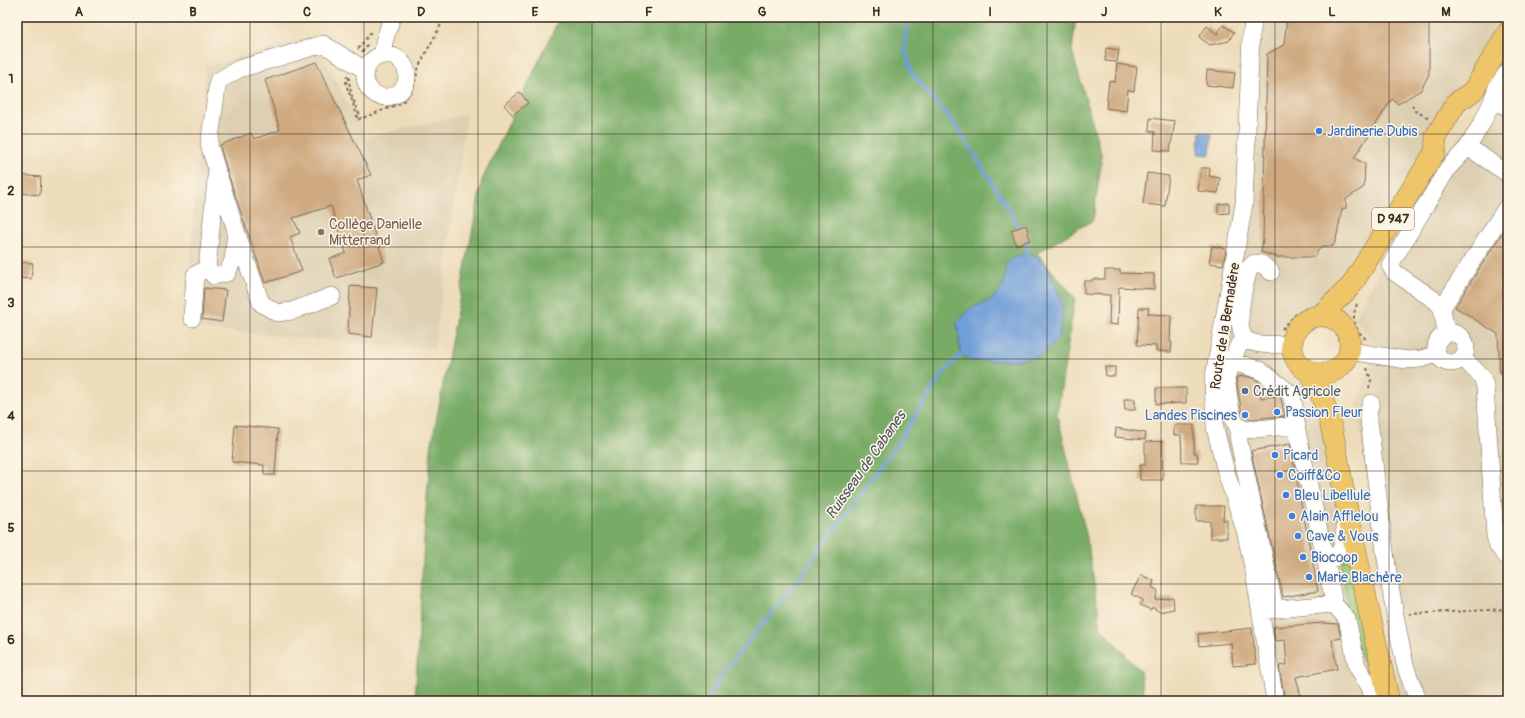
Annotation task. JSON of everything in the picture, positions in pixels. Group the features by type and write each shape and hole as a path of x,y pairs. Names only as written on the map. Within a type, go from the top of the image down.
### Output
{"main road":[{"name":"D 947","path":"1320,316 1351,286 1435,152 1436,136 1456,103 1473,91 1508,32"},
{"name":"D 947","path":"1342,325 1351,286"},
{"path":"1320,316 1335,320 1342,325 1349,337 1350,351 1348,359 1343,365 1336,371 1323,375 1309,372 1302,368 1296,361 1292,344 1294,335 1298,328 1311,318 1320,316"},
{"path":"1329,420 1336,371"},
{"path":"1309,372 1316,382 1329,420 1389,701"}],"street":[{"path":"382,55 384,42 392,17"},
{"name":"Route de la Bernadère","path":"1254,17 1251,35 1244,204 1213,382 1215,428 1226,472 1245,530 1268,610 1275,701"},
{"path":"332,296 292,311 277,313 260,303 209,146 218,81 239,69 323,44 366,70"},
{"path":"382,55 390,55 397,58 402,63 406,70 407,77 401,90 395,95 388,97 381,96 374,94 369,89 364,77 366,70 369,63 375,58 382,55"},
{"path":"1446,333 1442,308 1436,301 1394,272 1390,265 1448,168 1468,147 1482,123 1497,87 1508,71"},
{"path":"1493,99 1508,108"},
{"path":"1468,147 1508,174"},
{"path":"217,170 207,268 214,276 227,273 233,260 236,230"},
{"path":"1442,308 1508,205"},
{"path":"1271,272 1262,264 1254,263 1250,267 1240,314 1240,329 1245,339 1252,342 1264,344 1292,344"},
{"path":"192,318 195,275 207,268"},
{"path":"1446,333 1456,333 1464,339 1466,348 1463,358 1459,361 1449,363 1440,359 1437,354 1436,344 1438,339 1446,333"},
{"path":"1245,339 1237,348 1233,362 1226,377 1230,406 1234,421 1238,426 1246,430 1297,425"},
{"path":"1350,351 1407,360 1421,359 1437,354"},
{"path":"1463,358 1482,377 1485,386 1495,536 1498,546 1508,558"},
{"path":"1233,362 1260,370 1290,393 1294,405 1334,604 1347,619 1357,666 1370,687 1374,701"},
{"path":"1371,403 1368,412 1388,571 1408,675 1418,701"},
{"path":"1238,426 1238,437 1268,610 1334,604"},
{"path":"1326,562 1338,556 1341,550 1347,510"}],"path":[{"path":"357,120 402,103 413,89 419,66 445,17"},
{"path":"1396,615 1508,609"}],"shaded area":[{"path":"1254,17 1508,17 1508,32 1364,264 1311,318 1298,328 1294,335 1292,344 1296,361 1301,368 1309,372 1389,701 1275,701 1215,428"},
{"name":"Collège Danielle Mitterrand","path":"313,37 366,137 467,114 434,349 184,328 206,66"},
{"path":"1508,61 1508,701 1401,701 1385,621 1357,404 1369,369 1375,343 1355,318 1392,245"}],"green space":[{"path":"560,17 1076,17 1072,51 1102,157 1093,220 1037,253 1075,298 1057,414 1087,538 1101,628 1140,671 1145,701 415,701 425,522 431,448 482,180"},
{"path":"1347,557 1377,683 1372,683 1339,604 1347,602 1341,565"}],"water":[{"path":"1200,132 1212,134 1210,155 1198,154"},
{"path":"1027,253 1035,255 1047,266 1060,296 1063,309 1059,338 1040,357 1008,361 972,361 961,355 957,323 969,309 993,299 1003,286 1006,263 1016,256"}],"building":[{"name":"Jardinerie Dubis","path":"1287,17 1429,17 1429,74 1421,90 1398,104 1392,99 1354,158 1365,164 1364,187 1346,199 1346,208 1342,209 1336,240 1333,246 1322,246 1313,257 1277,257 1261,252 1263,240 1267,54 1284,45"},
{"path":"1223,25 1234,32 1229,41 1210,45 1199,37 1207,26 1217,34"},
{"path":"1106,48 1119,50 1117,62 1105,61"},
{"path":"316,62 371,175 357,180 384,262 336,278 329,259 346,253 331,206 293,218 300,233 290,237 302,271 265,283 227,171 220,145 251,133 254,139 280,130 265,80"},
{"path":"1117,64 1137,67 1134,91 1128,90 1126,111 1106,108 1109,81 1115,82"},
{"path":"1207,70 1235,73 1233,88 1206,85"},
{"path":"520,92 528,103 513,115 504,105"},
{"path":"1150,118 1175,121 1170,151 1154,150 1155,132 1149,131"},
{"path":"1201,168 1210,168 1209,176 1220,178 1218,193 1198,191"},
{"path":"1147,173 1169,176 1165,206 1143,204"},
{"path":"17,175 41,177 40,195 17,193"},
{"path":"1229,203 1229,213 1218,214 1218,204"},
{"path":"1508,224 1508,373 1500,373 1498,334 1455,307"},
{"path":"1026,225 1030,240 1016,245 1011,230"},
{"path":"1212,246 1226,249 1223,265 1209,263"},
{"path":"17,262 33,263 31,279 17,278"},
{"path":"1105,270 1120,270 1120,273 1154,274 1154,289 1119,287 1118,325 1109,324 1110,295 1084,294 1084,281 1092,281 1092,279 1105,279"},
{"path":"350,286 377,288 372,337 348,334"},
{"path":"204,288 226,290 222,322 202,319"},
{"path":"1139,308 1149,308 1148,314 1171,315 1171,352 1156,351 1156,346 1137,345"},
{"path":"1105,367 1115,367 1115,376 1106,376"},
{"path":"1245,376 1259,382 1261,398 1277,396 1281,399 1285,416 1251,419 1242,413 1236,379 1237,377"},
{"path":"1156,388 1186,388 1186,403 1156,404"},
{"path":"1124,399 1135,399 1135,410 1125,410"},
{"path":"235,425 278,429 275,475 264,475 264,465 232,462"},
{"path":"1174,425 1194,425 1194,453 1197,453 1198,462 1182,462 1181,435 1174,435"},
{"path":"1116,428 1146,433 1145,440 1115,437"},
{"path":"1162,441 1163,480 1140,480 1140,465 1145,465 1145,442"},
{"path":"1290,444 1318,591 1283,597 1251,451"},
{"path":"1196,506 1224,506 1223,520 1227,520 1227,538 1210,538 1210,521 1196,521"},
{"path":"1141,575 1154,581 1152,587 1158,591 1155,600 1173,597 1174,609 1160,612 1152,607 1151,610 1140,605 1143,600 1131,594"},
{"path":"1323,623 1338,624 1341,638 1332,640 1337,669 1296,677 1302,701 1285,701 1279,666 1287,665 1285,640 1275,641 1273,627"},
{"path":"1252,628 1256,664 1233,666 1231,643 1199,646 1198,634"}],"waterway":[{"name":"Ruisseau de Cabanes","path":"907,17 905,50 912,74 956,126 1019,227"},
{"name":"Ruisseau de Cabanes","path":"1027,241 1027,258"},
{"name":"Ruisseau de Cabanes","path":"708,701 719,678 797,581 895,447 941,376 963,352"}],"place":[{"name":"Jardinerie Dubis","path":"1319,131"},
{"name":"Collège Danielle Mitterrand","path":"321,232"},
{"name":"Crédit Agricole","path":"1245,391"},
{"name":"Passion Fleur","path":"1277,412"},
{"name":"Landes Piscines","path":"1245,415"},
{"name":"Picard","path":"1275,455"},
{"name":"Coiff&Co","path":"1280,475"},
{"name":"Bleu Libellule","path":"1286,495"},
{"name":"Alain Afflelou","path":"1292,516"},
{"name":"Cave & Vous","path":"1298,536"},
{"name":"Biocoop","path":"1303,557"},
{"name":"Marie Blachère","path":"1309,577"}]}
